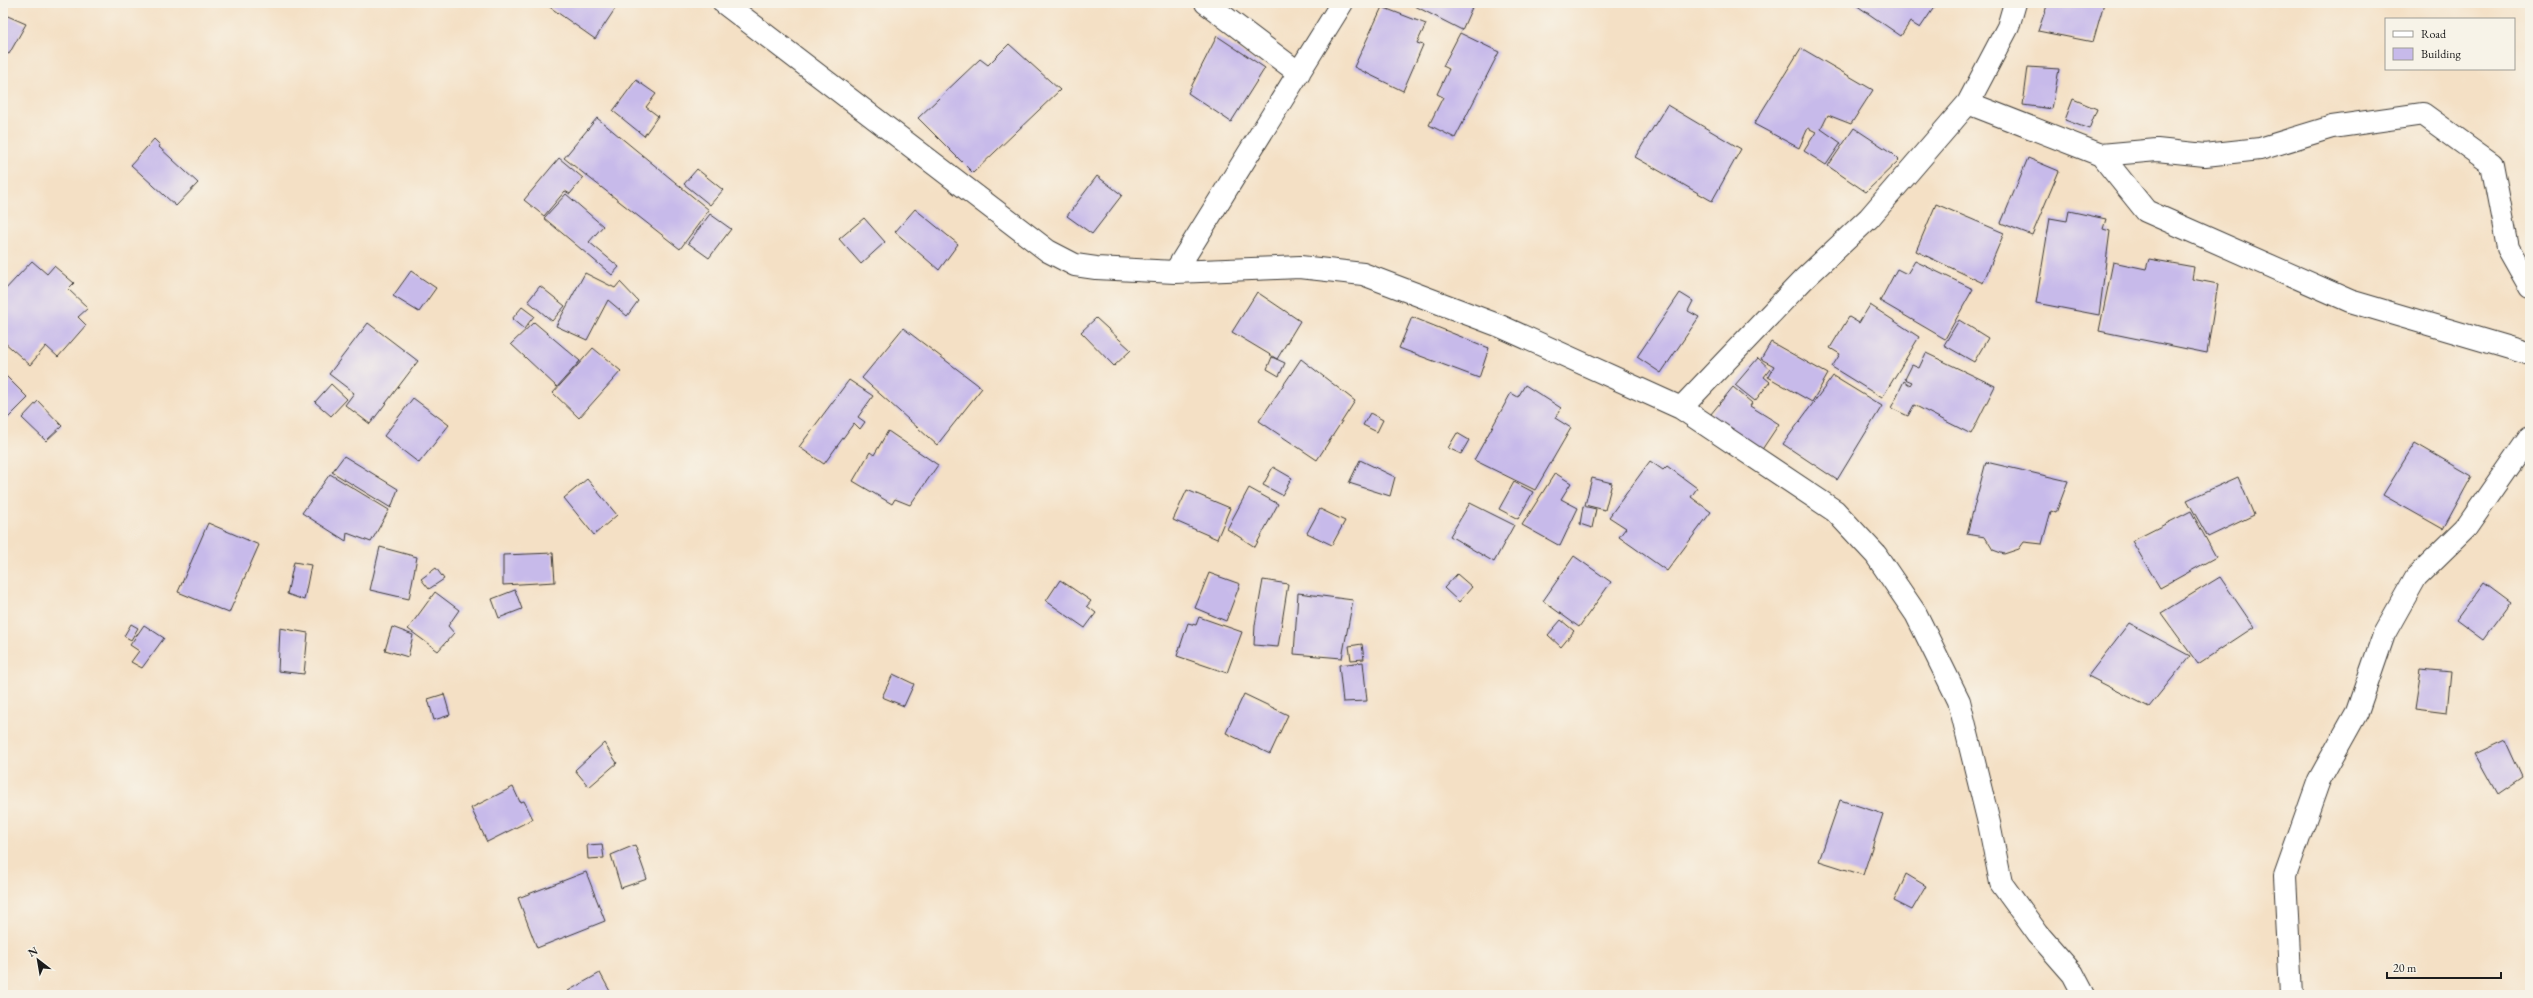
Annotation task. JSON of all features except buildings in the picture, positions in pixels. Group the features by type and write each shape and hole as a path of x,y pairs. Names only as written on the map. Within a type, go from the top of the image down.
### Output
{"street":[{"path":"724,3 1048,251 1075,265 1175,272 1300,267 1363,274 1500,326 1681,408 1835,511 1876,555 1916,614 1959,702 1989,823 2001,882 2038,934 2073,974 2084,995"},
{"path":"1206,3 1299,73"},
{"path":"1175,272 1342,3"},
{"path":"1681,408 1803,280 1870,218 1968,103 2008,27 2015,3"},
{"path":"1968,103 2101,155 2157,150 2205,155 2260,149 2332,126 2423,114 2492,164 2508,248 2530,287"},
{"path":"2101,155 2146,211 2350,301 2530,354"},
{"path":"2291,995 2285,876 2319,780 2357,712 2384,634 2416,577 2466,528 2530,436"}]}
